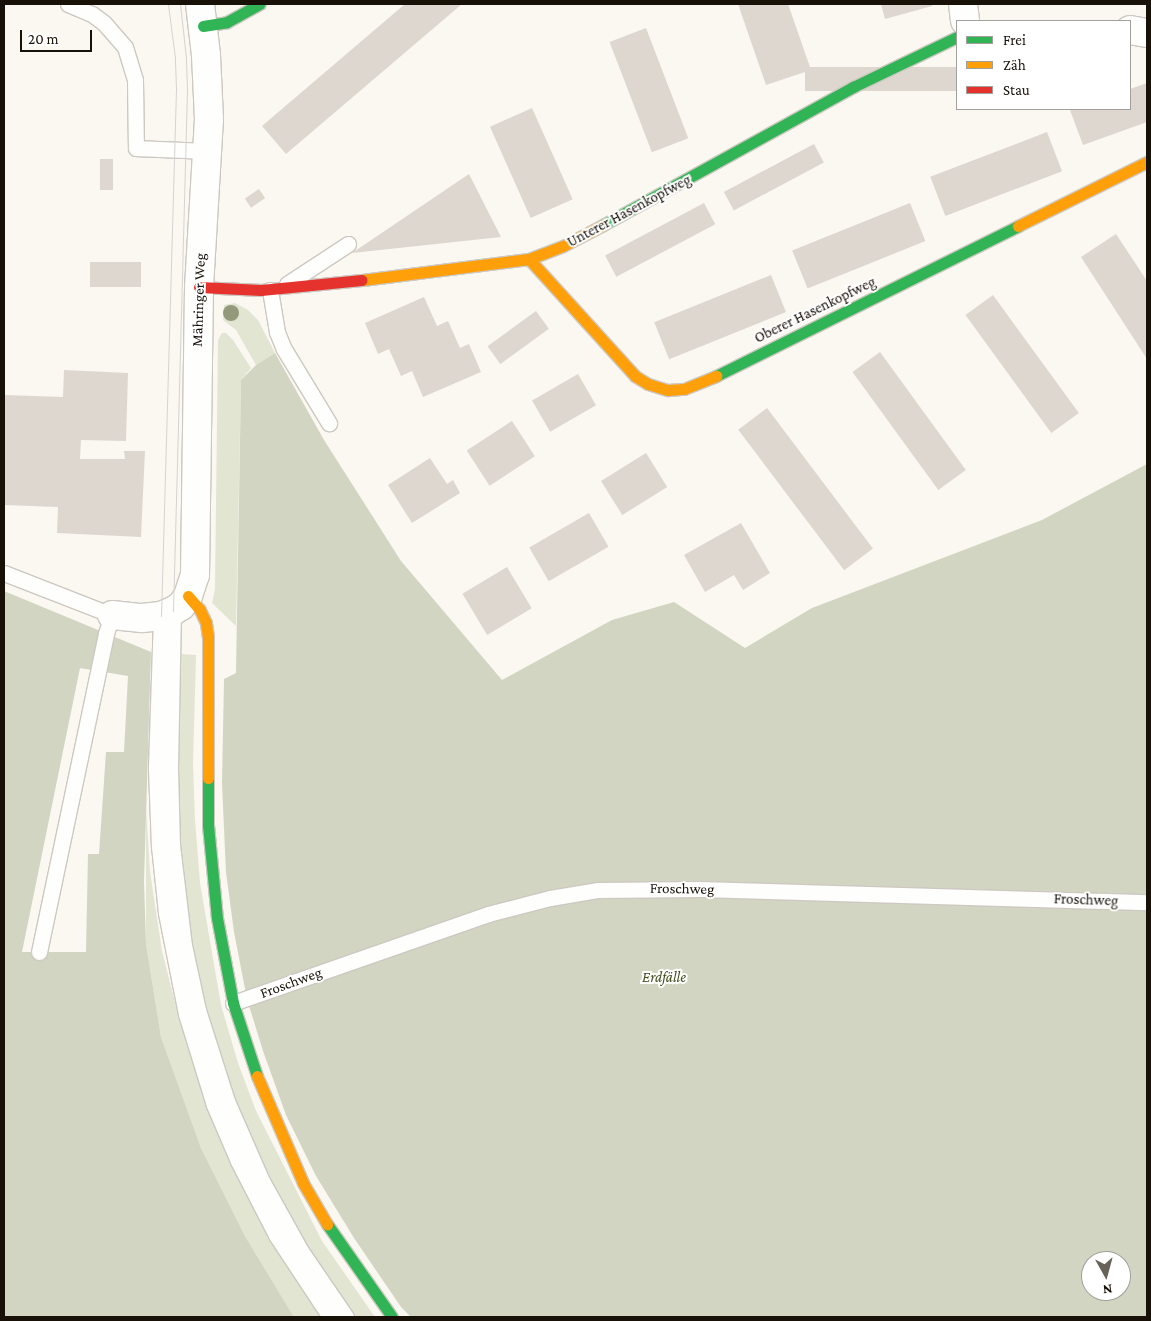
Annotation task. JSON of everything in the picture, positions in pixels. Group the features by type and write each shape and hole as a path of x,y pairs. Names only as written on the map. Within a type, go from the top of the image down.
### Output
{"street":[{"path":"202,15 227,22 258,4"},
{"path":"963,4 965,20"},
{"name":"Mähringer Weg","path":"174,608 192,586 195,565 199,287 207,151 208,85 202,15"},
{"path":"1131,30 1147,33"},
{"name":"Unterer Hasenkopfweg","path":"199,287 274,290 529,258 563,246 658,196 853,87 956,37"},
{"name":"Oberer Hasenkopfweg","path":"529,258 635,376 648,384 668,390 684,389 709,380 1147,162"},
{"path":"112,615 142,618 174,608 200,610 206,623 208,637 207,778 209,844 216,918 234,1003 262,1092 303,1183 327,1224 392,1317"}],"lane":[{"path":"68,4 92,14 104,23 124,47 135,80 136,148 207,151"},
{"path":"329,423 284,349 277,332 274,290 348,244"},
{"path":"4,573 112,615 106,634 39,952"},
{"path":"174,608 156,769 159,846 167,922 186,1014 214,1105 238,1161 276,1235 330,1317"},
{"path":"174,608 170,769 172,845 184,945 198,1010 227,1101 262,1181 301,1252 346,1317"},
{"name":"Froschweg","path":"234,1003 488,914 550,898 598,890 700,888 1147,902"}],"green space":[{"path":"235,303 248,310 258,320 275,353 256,365 236,330 223,320 224,305"},
{"path":"222,333 226,333 233,340 251,368 241,380 236,626 212,603 215,589 218,340"},
{"name":"Erdfälle","path":"275,353 324,440 401,561 502,680 612,620 674,602 745,648 812,608 1042,520 1147,464 1147,1317 411,1317 401,1307 354,1238 316,1176 286,1115 247,999 234,932 226,872 222,784 224,679 236,673 241,380 256,365"},
{"path":"4,591 151,652 144,881 146,944 161,1037 201,1148 245,1236 294,1317 4,1317","holes":["80,668 128,676 124,752 106,752 99,854 88,854 86,952 22,952"]},
{"path":"179,654 196,655 193,764 200,883 221,1005 238,1063 256,1111 322,1241 375,1317 355,1317 309,1251 284,1208 241,1116 206,1010 192,947 183,885 178,822"},
{"path":"146,808 150,872 162,951 178,1014 204,1096 237,1176 278,1253 321,1317 294,1317 245,1236 201,1148 161,1037 146,944"}],"building":[{"path":"405,4 462,4 286,154 262,126"},
{"path":"738,4 788,4 811,70 766,85"},
{"path":"881,4 932,4 932,6 885,19"},
{"path":"646,28 688,138 652,152 610,42"},
{"path":"805,67 956,67 956,91 805,91"},
{"path":"1147,83 1147,122 1083,145 1070,110 1131,110 1131,89"},
{"path":"532,108 573,199 531,218 490,127"},
{"path":"1047,132 1062,171 945,216 930,177"},
{"path":"814,144 824,163 734,210 724,192"},
{"path":"100,159 113,159 113,190 100,190"},
{"path":"469,174 501,237 352,253"},
{"path":"259,189 265,198 251,208 245,199"},
{"path":"704,203 715,224 616,277 605,256"},
{"path":"910,203 925,241 808,289 792,251"},
{"path":"1116,234 1147,281 1147,359 1081,257"},
{"path":"90,262 141,262 141,287 90,287"},
{"path":"771,275 786,312 669,359 654,322"},
{"path":"993,295 1079,413 1051,433 965,315"},
{"path":"424,297 437,326 448,321 460,348 469,344 481,372 423,397 412,371 401,376 389,349 378,354 365,323"},
{"path":"536,311 549,329 500,364 487,346"},
{"path":"880,352 966,470 938,490 852,372"},
{"path":"64,370 128,373 126,441 81,440 80,459 125,459 124,451 145,451 141,537 57,533 58,507 4,505 4,395 63,397"},
{"path":"578,374 596,405 550,432 532,400"},
{"path":"767,408 873,549 844,570 738,430"},
{"path":"512,421 535,456 490,486 467,450"},
{"path":"646,453 667,487 622,515 601,481"},
{"path":"430,458 447,484 453,480 460,493 412,523 388,485"},
{"path":"589,513 608,547 549,581 529,548"},
{"path":"741,523 770,573 743,590 734,575 705,592 684,555"},
{"path":"507,567 532,608 487,635 462,594"}],"tram line":[{"path":"161,616 176,89 175,58 168,4"},
{"path":"173,611 187,89 186,58 180,4"}],"traffic: fast":[{"path":"203,26 227,22 259,4"},
{"path":"603,225 853,87 956,37"},
{"path":"716,376 1018,226"},
{"path":"208,778 208,825 217,918 233,1003 257,1076"},
{"path":"327,1224 392,1317"}],"traffic: slow":[{"path":"1018,226 1147,162"},
{"path":"362,280 529,259 563,246 603,225"},
{"path":"529,259 635,376 648,384 668,390 684,389 716,376"},
{"path":"188,596 200,610 206,623 208,637 208,778"},
{"path":"257,1076 303,1183 327,1224"}],"traffic: jam":[{"path":"199,287 261,290 362,280"}]}
